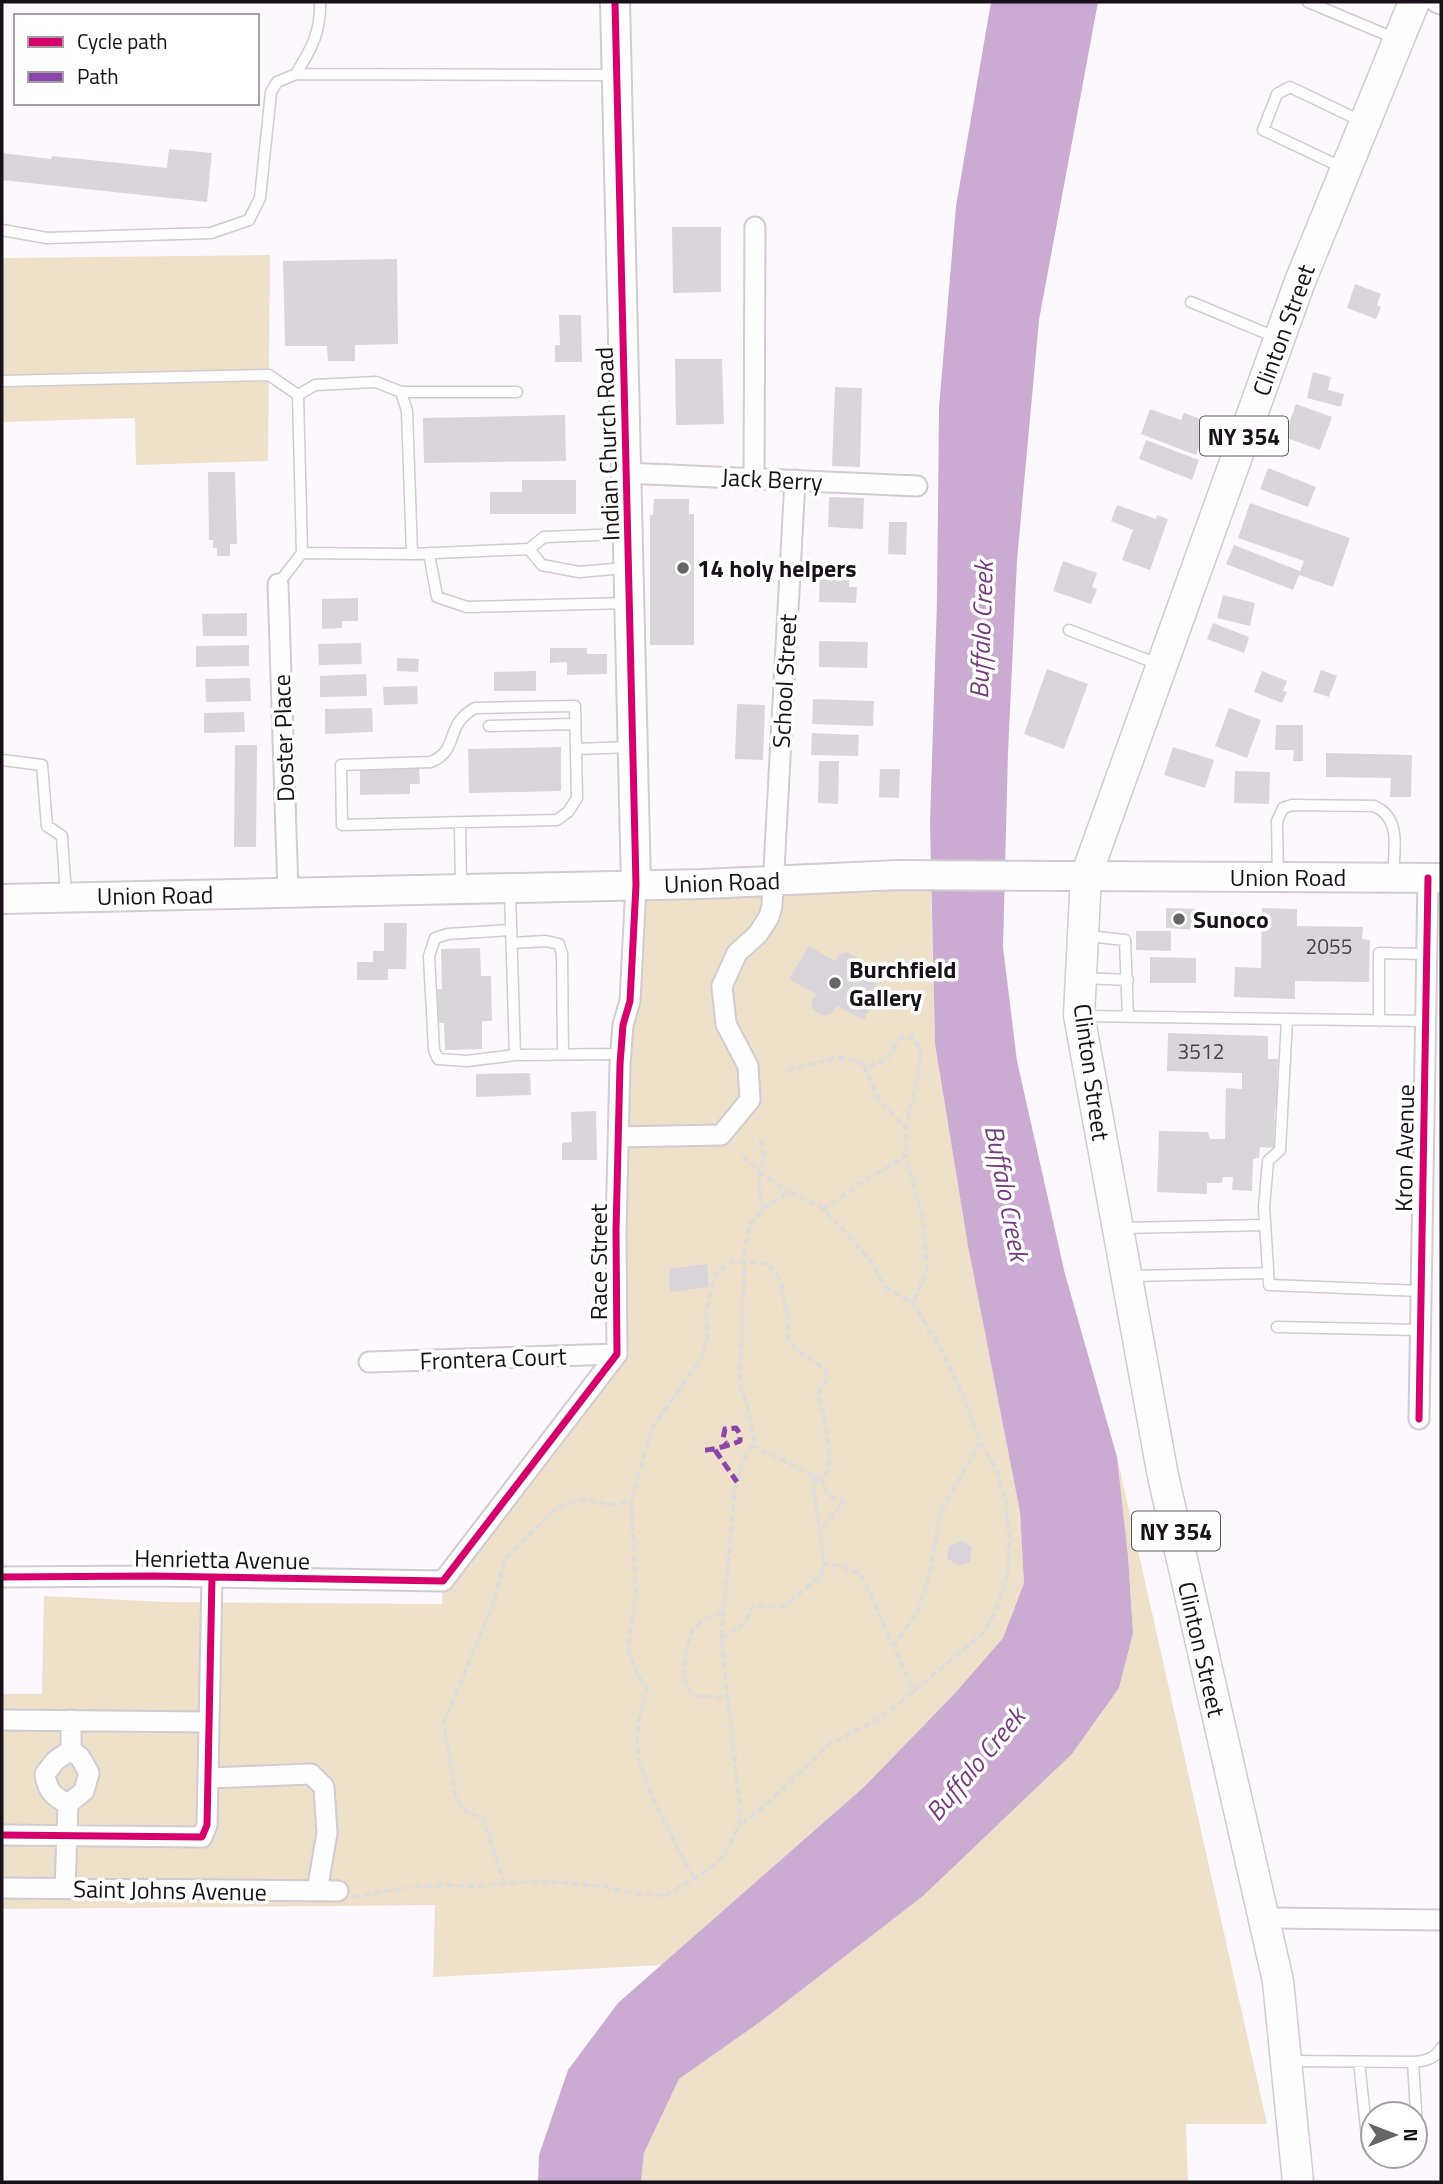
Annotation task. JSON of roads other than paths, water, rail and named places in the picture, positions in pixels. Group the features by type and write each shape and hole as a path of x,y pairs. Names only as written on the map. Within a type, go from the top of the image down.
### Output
{"main road":[{"name":"Indian Church Road","path":"615,2 636,885"},
{"name":"Clinton Street","path":"1298,2182 1278,1981 1163,1476 1079,1016 1086,876 1279,339 1414,2"},
{"name":"Union Road","path":"2,899 636,885 898,875 1434,878"}],"street":[{"path":"1436,2 1441,4"},
{"path":"754,479 755,227"},
{"name":"Jack Berry","path":"626,472 917,486"},
{"name":"School Street","path":"618,1137 722,1135 750,1100 748,1066 726,1024 722,986 737,953 758,934 769,917 774,881 795,480"},
{"name":"Doster Place","path":"278,584 288,893"},
{"name":"Kron Avenue","path":"1419,1419 1425,1021 1434,979 1427,954 1434,878"},
{"name":"Race Street","path":"443,1581 617,1354 621,1054 623,1025 630,1001 636,885"},
{"name":"Frontera Court","path":"369,1362 617,1354"},
{"name":"Henrietta Avenue","path":"2,1577 443,1581"},
{"path":"2,1835 202,1836 207,1825 212,1577"},
{"path":"2,1720 209,1722"},
{"path":"68,1804 84,1791 89,1773 80,1758 71,1750 71,1720"},
{"path":"68,1804 55,1798 47,1786 45,1774 55,1761 71,1750"},
{"path":"208,1778 311,1774 324,1787 327,1833 317,1891"},
{"path":"65,1889 68,1804"},
{"name":"Saint Johns Avenue","path":"2,1888 338,1891"},
{"path":"1264,1917 1441,1920"}],"lane":[{"path":"296,74 315,42 320,2"},
{"path":"1308,2 1399,40"},
{"path":"2,230 47,238 211,233 249,220 260,198 271,92 277,82 296,74 616,75"},
{"path":"1345,169 1263,130 1277,94 1290,87 1364,123"},
{"path":"1191,302 1279,339"},
{"path":"2,381 269,374 298,395"},
{"path":"298,395 315,385 376,382 401,392 517,392"},
{"path":"401,392 407,411 412,554"},
{"path":"278,584 302,553 298,395"},
{"path":"302,553 412,554 529,549 544,537 628,534"},
{"path":"529,549 542,565 579,572 629,568"},
{"path":"429,553 437,597 467,607 631,603"},
{"path":"1069,630 1162,665"},
{"path":"575,706 576,749 577,798 568,812 557,820 342,825 341,765 432,762 449,750 455,725 464,714 475,708 575,706"},
{"path":"489,726 575,724"},
{"path":"576,749 634,747"},
{"path":"2,760 42,765 47,826 62,836 66,897"},
{"path":"1278,876 1277,821 1283,808 1292,804 1374,806 1384,810 1394,823 1393,878"},
{"path":"460,822 461,889"},
{"path":"510,888 515,1055"},
{"path":"511,930 448,934 435,938 429,956 434,1050 438,1059 467,1061 515,1055 621,1054"},
{"path":"1083,936 1125,940 1128,1017"},
{"path":"512,943 546,941 559,944 562,954 563,1055"},
{"path":"1379,1021 1379,953 1427,954"},
{"path":"1081,978 1128,980"},
{"path":"1079,1016 1425,1021"},
{"path":"1269,1279 1264,1207 1268,1161 1280,1150 1287,1020"},
{"path":"1118,1228 1265,1225"},
{"path":"1127,1276 1269,1279 1421,1291"},
{"path":"1277,1327 1420,1330"},
{"path":"1286,2061 1427,2061 1438,2054 1441,2048"},
{"path":"1359,2062 1363,2100"},
{"path":"1413,2062 1415,2100"}],"water":[{"name":"Buffalo Creek","path":"991,2 1098,2 1039,320 1017,560 1003,947 1017,1061 1065,1274 1117,1457 1133,1633 1119,1688 1072,1754 923,1896 760,2022 679,2079 644,2153 641,2182 538,2182 539,2155 568,2070 618,2003 864,1787 956,1692 1003,1638 1024,1583 1020,1512 968,1246 935,1044 930,823 937,600 939,408 956,206"}],"place":[{"name":"14 holy helpers","path":"683,568"},
{"name":"Sunoco","path":"1179,919"},
{"name":"Burchfield Gallery","path":"835,983"}]}
